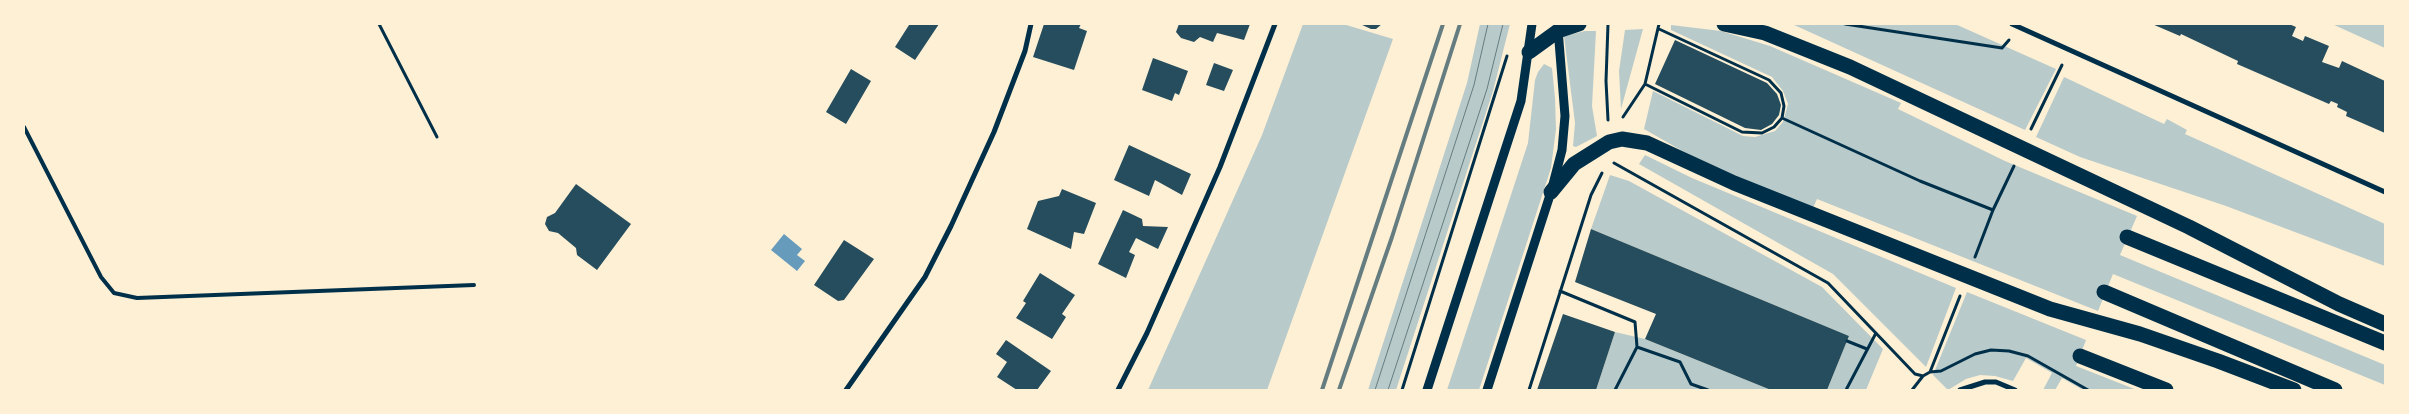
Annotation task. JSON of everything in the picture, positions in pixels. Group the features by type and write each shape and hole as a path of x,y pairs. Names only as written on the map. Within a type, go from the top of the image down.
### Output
{"highway":[{"path":"1529,52 1558,27 1579,24"},
{"path":"1724,24 1765,33 1850,67 2189,227 2339,304 2385,324"},
{"path":"1551,192 1574,164 1609,142 1622,139 1647,143 1752,190 2050,309 2140,334 2294,390"},
{"path":"2126,237 2385,343"},
{"path":"2104,292 2335,390"},
{"path":"2080,356 2166,390"}],"street":[{"path":"846,390 925,277 951,226 994,132 1025,50 1030,24"},
{"path":"1118,390 1147,333 1217,176 1275,24"},
{"path":"1427,390 1521,101 1532,24"},
{"path":"2012,24 2385,192"},
{"path":"1487,390 1551,192 1562,150 1566,116 1558,27"},
{"path":"1960,390 1985,382 2010,387 2015,390"}],"lane":[{"path":"24,127 101,277 114,293 137,298 474,285"}],"path":[{"path":"379,24 436,137"},
{"path":"1529,390 1592,195 1601,173 1610,161 1606,81 1608,24"},
{"path":"1608,118 1624,117 1645,84 1659,24"},
{"path":"1845,24 2002,48 2020,27"},
{"path":"1645,84 1742,132 1762,133 1774,127 1782,118 1784,106 1781,93 1770,80 1658,29"},
{"path":"2030,133 2069,50"},
{"path":"1402,390 1507,54"},
{"path":"1782,118 1920,181 1993,210"},
{"path":"1973,263 1993,210 2018,158"},
{"path":"1610,161 1828,283 1915,374 1923,376"},
{"path":"1930,372 1962,290"},
{"path":"1560,291 1636,322 1637,347 1615,390"},
{"path":"1846,390 1876,333"},
{"path":"1847,341 1867,349"},
{"path":"1637,347 1680,362 1691,384 1708,390"},
{"path":"1912,390 1923,376 1930,372 1941,371 1975,354 1990,350 2009,351 2028,356 2088,390"}],"shaded area":[{"path":"1303,24 1343,24 1393,39 1267,390 1148,390 1262,135"},
{"path":"1480,24 1510,24 1493,91 1396,390 1368,390 1467,83"},
{"path":"1792,24 1955,24 2056,69 2025,130"},
{"path":"2332,24 2385,24 2385,48"},
{"path":"1671,25 1721,31 1770,46 1901,103 1898,109 2005,161 2137,216 2120,255 2385,365 2385,385 2113,274 2098,311 1817,199 1813,208 1700,161 1644,129 1653,91 1743,136 1755,137 1775,131 1783,122 1788,104 1783,91 1772,77 1671,30"},
{"path":"1643,29 1621,109 1619,71 1625,30"},
{"path":"1585,31 1596,31 1592,106 1597,136 1576,147 1573,146 1575,123 1564,36"},
{"path":"1544,64 1552,68 1555,98 1556,129 1551,168 1479,390 1447,390 1528,143 1535,80"},
{"path":"2064,77 2164,124 2167,119 2187,130 2185,134 2385,224 2385,266 2226,206 2080,157 2036,137"},
{"path":"1645,155 1692,178 1956,288 1926,367 1833,274 1639,164"},
{"path":"1610,175 1629,181 1822,287 1883,349 1866,390 1827,390 1849,336 1591,229"},
{"path":"1967,292 2086,340 2076,366 2137,390 2083,390 2062,378 2055,390 2043,390 2052,373 2026,358 2013,381 1995,376 1980,375 1966,379 1948,390 1933,375"},
{"path":"1615,332 1645,339 1771,390 1596,390"}],"water":[{"path":"784,234 802,249 797,255 805,261 797,271 771,250"}],"building":[{"path":"907,24 939,24 915,60 895,47 909,25"},
{"path":"1044,24 1081,24 1079,28 1087,31 1074,70 1033,57"},
{"path":"1179,24 1250,24 1244,40 1217,33 1213,42 1200,37 1194,42 1181,38 1176,32"},
{"path":"1360,24 1382,24 1376,29 1371,29"},
{"path":"2152,24 2289,24 2296,27 2292,36 2303,41 2305,36 2329,46 2322,62 2339,68 2342,61 2385,81 2385,133 2346,116 2347,112 2337,107 2338,104 2331,101 2329,104 2237,64 2238,61 2181,34 2180,36"},
{"path":"1675,40 1767,83 1777,94 1781,105 1779,115 1772,124 1761,130 1745,128 1655,84"},
{"path":"1153,58 1188,71 1179,95 1175,93 1172,101 1142,90"},
{"path":"1214,63 1233,70 1224,91 1206,85"},
{"path":"851,69 871,81 846,124 826,112"},
{"path":"1129,145 1191,174 1182,195 1155,180 1149,196 1114,180"},
{"path":"576,184 631,224 597,270 577,255 576,248 558,233 549,231 545,224 547,217 555,213"},
{"path":"1062,189 1096,203 1084,234 1074,232 1071,249 1027,229 1038,201 1059,196"},
{"path":"1123,210 1142,219 1143,226 1168,227 1158,249 1136,238 1129,252 1135,255 1126,278 1098,264"},
{"path":"1591,229 1849,336 1827,390 1771,390 1645,339 1656,314 1575,282"},
{"path":"844,240 874,259 844,300 838,301 814,285"},
{"path":"1040,273 1075,295 1062,314 1066,317 1052,339 1016,318 1026,303 1023,301"},
{"path":"1563,314 1615,332 1596,390 1537,390"},
{"path":"1006,340 1051,371 1037,390 1017,390 997,377 1007,362 996,354"}],"tram line":[{"path":"1375,390 1474,85 1488,24"},
{"path":"1388,390 1487,89 1503,24"}],"railway":[{"path":"1322,390 1443,24"},
{"path":"1339,390 1392,237 1460,24"}]}
